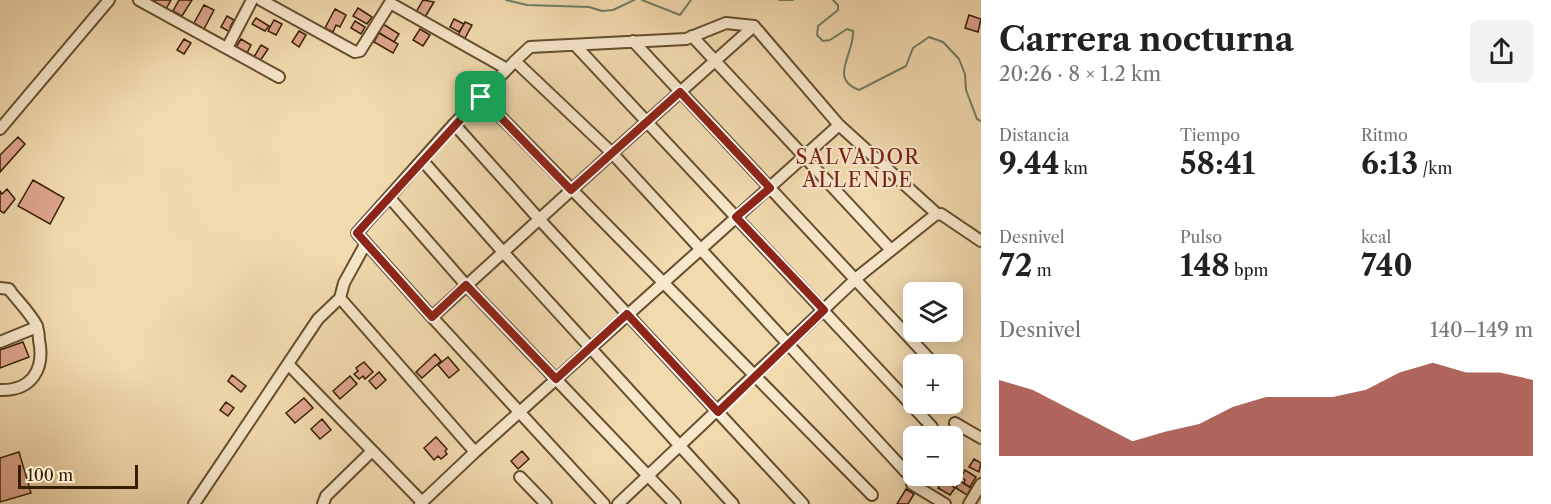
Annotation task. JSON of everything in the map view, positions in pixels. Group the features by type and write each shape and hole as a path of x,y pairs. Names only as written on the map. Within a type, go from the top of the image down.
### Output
{"street":[{"path":"0,129 108,0"},
{"path":"139,0 279,77"},
{"path":"227,48 252,0"},
{"path":"261,0 355,52 360,51 388,1 511,65 612,153 903,469"},
{"path":"604,504 357,233 454,124 530,47 686,39 726,23 754,26 839,125 937,214 981,239"},
{"path":"432,317 754,26"},
{"path":"692,36 891,250"},
{"path":"633,41 925,354"},
{"path":"575,45 931,426"},
{"path":"481,97 872,495"},
{"path":"454,124 538,219 802,504"},
{"path":"288,364 421,503 627,314 839,125"},
{"path":"422,160 733,504"},
{"path":"389,196 466,285 675,504"},
{"path":"618,504 681,447 855,280 937,214"},
{"path":"194,504 318,320 340,298 344,283 366,243"},
{"path":"0,288 9,289 12,292 37,327 42,353 39,369 34,378 27,383 0,390"},
{"path":"340,298 475,452"},
{"path":"0,342 37,327"},
{"path":"955,423 981,438"},
{"path":"323,504 327,496 372,451"},
{"path":"520,477 546,504"},
{"path":"969,504 981,484"},
{"path":"915,486 945,504"}],"building":[{"path":"150,0 171,0 166,9"},
{"path":"179,0 192,0 182,16 173,11"},
{"path":"423,0 434,2 424,19 415,14"},
{"path":"204,5 214,10 204,29 194,23"},
{"path":"358,8 372,17 367,24 353,16"},
{"path":"335,9 346,15 340,27 336,25 333,32 325,28"},
{"path":"969,15 981,19 978,32 965,28"},
{"path":"227,16 234,20 230,32 221,27"},
{"path":"256,18 269,26 265,31 252,24"},
{"path":"454,19 464,24 459,32 450,27"},
{"path":"274,20 282,24 276,35 268,31"},
{"path":"355,21 365,27 361,34 351,28"},
{"path":"465,22 472,25 465,38 458,35"},
{"path":"383,24 399,34 394,42 378,32"},
{"path":"420,29 430,35 423,46 413,40"},
{"path":"299,31 306,35 299,47 292,42"},
{"path":"379,33 398,44 393,53 374,42"},
{"path":"184,39 191,43 184,54 177,50"},
{"path":"241,39 251,45 247,53 236,47"},
{"path":"261,45 268,49 260,61 254,57"},
{"path":"18,137 25,144 0,172 0,155"},
{"path":"33,180 64,198 50,224 18,206"},
{"path":"7,189 15,199 4,213 0,211 0,191 2,194"},
{"path":"23,342 29,357 0,368 0,350"},
{"path":"435,354 441,361 422,378 416,372"},
{"path":"448,357 459,370 449,378 438,365"},
{"path":"364,362 373,372 365,379 363,376 359,379 354,374 358,371 356,368"},
{"path":"379,372 386,380 376,389 369,381"},
{"path":"232,375 246,386 241,392 228,381"},
{"path":"350,376 357,384 340,399 333,391"},
{"path":"304,398 313,408 295,423 286,413"},
{"path":"226,402 234,408 228,416 220,410"},
{"path":"322,419 331,430 320,439 311,429"},
{"path":"436,437 447,449 445,451 447,454 441,459 438,456 434,460 424,448"},
{"path":"522,451 529,459 518,469 511,461"},
{"path":"19,452 31,493 0,502 0,458"},
{"path":"974,459 981,463 979,472 969,467"},
{"path":"965,470 976,477 970,487 964,483"},
{"path":"963,483 971,488 967,495 956,488 963,486"},
{"path":"939,486 952,486 955,488 950,495 938,488"},
{"path":"906,489 914,494 908,504 897,504"}],"waterway":[{"path":"506,0 527,5 589,7 602,11 613,10 634,0"},
{"path":"642,0 680,15 691,0"},
{"path":"779,0 793,0"},
{"path":"833,0 838,5 838,10 818,26 817,35 823,41 830,40 847,29 853,31 844,72 845,79 850,85 859,90 906,66 913,48 929,37 943,42 959,59 965,74 966,90 977,119 981,121"}],"district":[{"name":"SALVADOR ALLENDE","path":"858,168"}],"route":[{"path":"680,92 770,188 736,217 824,310 718,412 627,314 556,379 466,285 432,317 357,233 481,97 571,190 680,92"}]}
